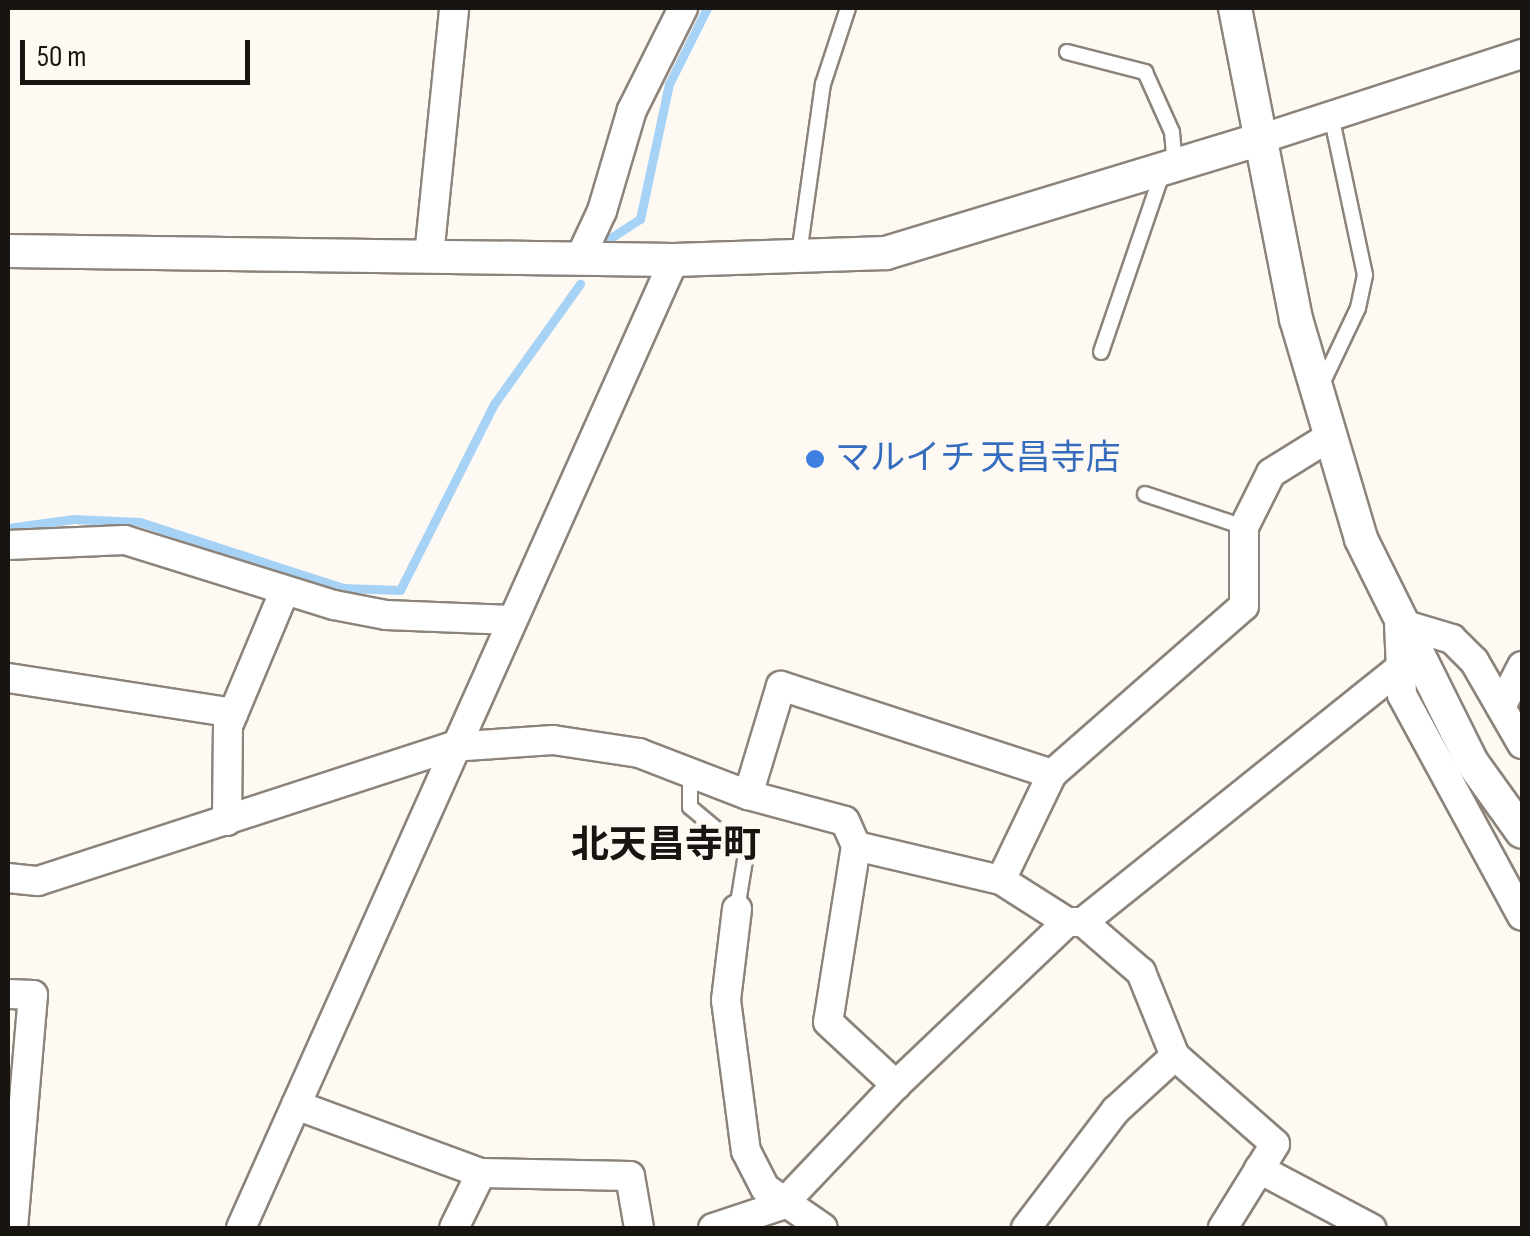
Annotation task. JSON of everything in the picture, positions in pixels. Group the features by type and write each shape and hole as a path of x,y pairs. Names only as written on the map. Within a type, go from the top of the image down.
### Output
{"street":[{"path":"429,256 454,8"},
{"path":"580,258 602,211 632,110 683,8"},
{"path":"1235,8 1258,140 1317,396 1362,539 1399,623 1471,761 1522,832"},
{"path":"8,250 674,260 798,260 886,252 1258,140 1522,54"},
{"path":"241,1228 451,747 674,260"},
{"path":"1001,880 1052,774 1244,606 1244,528 1271,473 1329,437"},
{"path":"8,545 125,540 184,553 284,592 386,615 511,620"},
{"path":"227,821 232,713 284,592"},
{"path":"1399,623 1397,670 1402,694 1522,916"},
{"path":"1399,623 1452,639 1474,661 1522,744"},
{"path":"1501,707 1522,666"},
{"path":"713,1228 782,1205 896,1085 1075,922 1397,670"},
{"path":"8,678 232,713"},
{"path":"748,795 781,686 1052,774"},
{"path":"8,878 38,881 451,747 553,740 639,753 748,795 844,821 856,846 828,1022 896,1085"},
{"path":"856,846 1001,880 1075,922 1142,972 1175,1056 1275,1144 1223,1228"},
{"path":"737,909 726,1000 746,1151 782,1205 823,1228"},
{"path":"8,994 33,995 13,1228"},
{"path":"1026,1228 1116,1110 1175,1056"},
{"path":"296,1105 481,1172 630,1176 639,1228"},
{"path":"1260,1169 1370,1228"},
{"path":"454,1228 481,1172"}],"lane":[{"path":"798,260 823,84 848,8"},
{"path":"1067,52 1145,72 1172,132 1169,166 1101,352"},
{"path":"1317,396 1353,320 1365,274 1331,115"},
{"path":"1145,494 1244,528"},
{"path":"690,773 690,807 746,854 737,909"}],"waterway":[{"path":"609,239 640,219 669,84 707,8"},
{"path":"8,528 73,519 140,522 343,588 400,590 494,404 580,284"}],"place":[{"name":"マルイチ 天昌寺店","path":"815,459"}],"district":[{"name":"北天昌寺町","path":"666,846"}]}
